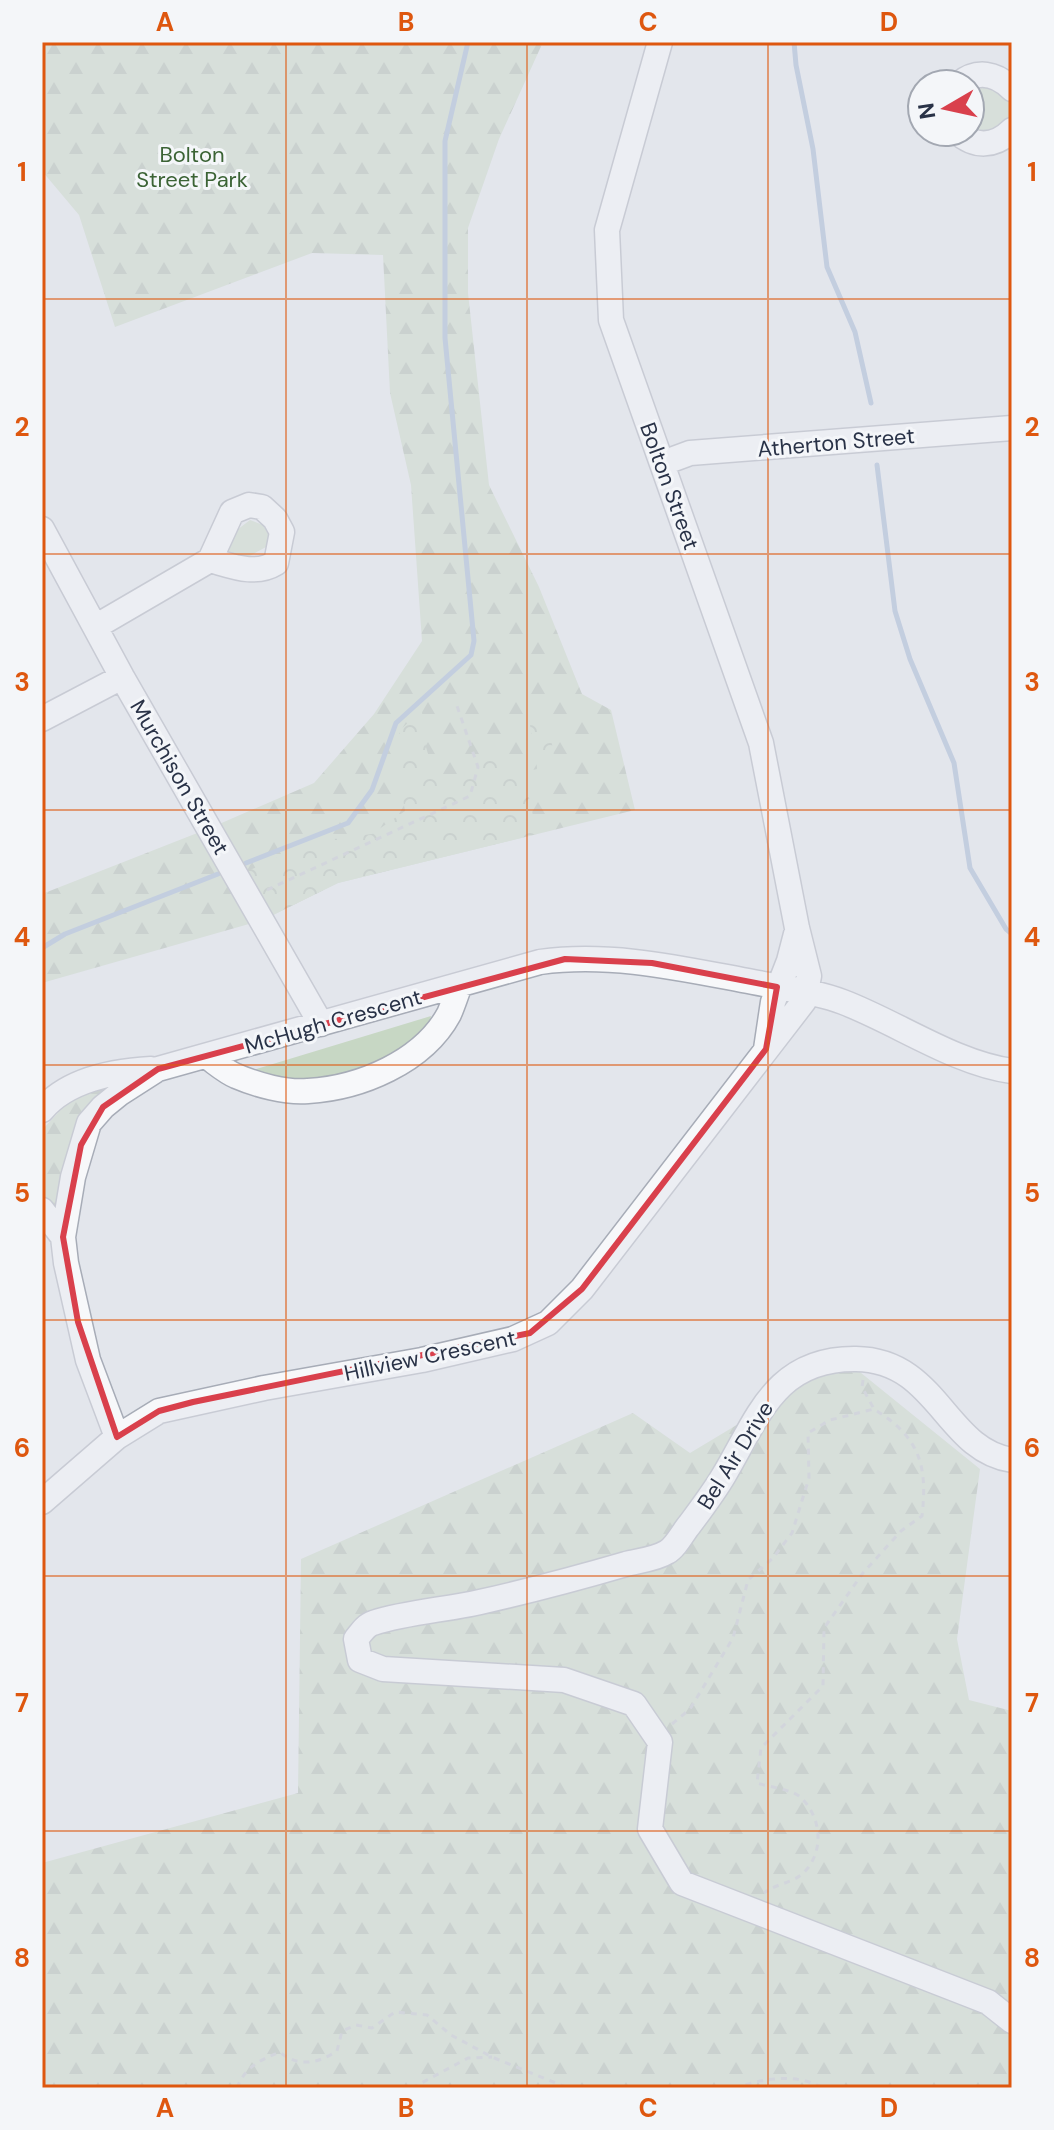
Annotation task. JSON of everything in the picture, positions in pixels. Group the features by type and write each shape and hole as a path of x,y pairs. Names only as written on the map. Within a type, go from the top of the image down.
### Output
{"street":[{"name":"Bolton Street","path":"660,42 607,230 611,320 761,743 809,976 807,991"},
{"path":"986,75 1004,80 1012,89"},
{"path":"986,144 1001,140 1012,130"},
{"name":"Atherton Street","path":"663,463 690,453 1012,428"},
{"name":"Murchison Street","path":"42,529 122,677 321,1024"},
{"path":"95,627 210,560"},
{"path":"42,719 122,677"},
{"name":"Bolton Street","path":"777,987 789,961 797,928"},
{"name":"McHugh Crescent","path":"42,1110 62,1092 83,1083 134,1070 158,1069 540,962 605,959 652,963 777,987"},
{"name":"McHugh Crescent","path":"206,1056 234,1076 266,1086 305,1091 358,1081 407,1059 448,1015 460,985"},
{"path":"777,987 807,991 840,1001 979,1064 1012,1071"},
{"name":"Hillview Crescent","path":"766,1049 777,987"},
{"name":"Hillview Crescent","path":"44,1499 117,1437 159,1411 422,1360 513,1339 548,1323 582,1289 797,1013 807,991"},
{"name":"McHugh Crescent","path":"117,1437 88,1360 63,1237 73,1177 89,1123 119,1094 158,1069"},
{"name":"McHugh Crescent","path":"42,1210 63,1237"},
{"name":"Bel Air Drive","path":"656,1737 634,1704 564,1680 383,1669 360,1660 356,1639 369,1623 479,1602 668,1552 725,1474 755,1417 786,1380 830,1362 855,1358 868,1360 886,1364 910,1376 925,1387 978,1448 993,1457 1012,1460"},
{"path":"656,1737 660,1742 650,1829 682,1883 988,2002 1012,2021"}],"path":[{"path":"249,898 470,796 478,767 456,703"},
{"path":"745,1908 770,1888 793,1882 808,1868 816,1849 818,1833 817,1819 797,1795 757,1783 761,1748 823,1686 824,1628 863,1573 901,1531 922,1516 921,1466 912,1439 896,1422 874,1409 862,1387 868,1360"},
{"path":"656,1737 690,1709 733,1638 748,1580 773,1558 792,1533 809,1478 808,1433 830,1420 874,1409"},
{"path":"237,2088 253,2063 280,2052 291,2060 306,2063 326,2058 337,2051 342,2031 356,2025 372,2028 395,2012 427,2015 451,2035 492,2057 568,2088"},
{"path":"412,2088 468,2058 492,2057"},
{"path":"734,2088 769,2077 813,2082 823,2088"}],"highlighted area":[{"path":"565,959 652,963 777,987 766,1049 582,1289 530,1333 193,1402 159,1411 117,1437 78,1322 63,1237 81,1145 103,1107 158,1069"}],"green space":[{"name":"Bolton Street Park","path":"42,42 543,42 499,139 468,228 468,293 489,485 539,587 582,694 611,710 635,810 338,883 263,920 42,983 42,894 314,783 374,714 422,641 411,485 390,393 383,255 312,253 115,327 79,215 42,171"},
{"path":"986,83 1006,93 1012,100 1013,111 999,136 986,134"},
{"path":"250,520 263,525 269,535 266,547 246,558 222,552 237,530"},
{"path":"422,710 428,753 450,790 478,767 483,757 492,758 512,775 537,769 529,718 538,714 550,732 556,769 527,788 537,834 338,883 263,920 237,876 311,842 372,834 405,811 397,764 400,730"},
{"path":"431,1016 427,1034 394,1062 331,1084 243,1073"},
{"path":"111,1080 61,1211 42,1203 43,1129 77,1092"},
{"path":"845,1360 980,1469 957,1639 969,1700 1012,1711 1012,2088 42,2088 42,1863 298,1793 301,1559 633,1413 690,1453"}],"waterway":[{"path":"246,863 348,823 372,790 396,723 471,655 474,641 445,338 445,141 468,42"},
{"path":"794,42 813,149 827,267 855,332 871,403"},
{"path":"877,465 895,611 910,659 954,763 970,868 1012,934"},
{"path":"42,948 65,934 218,874"}]}
